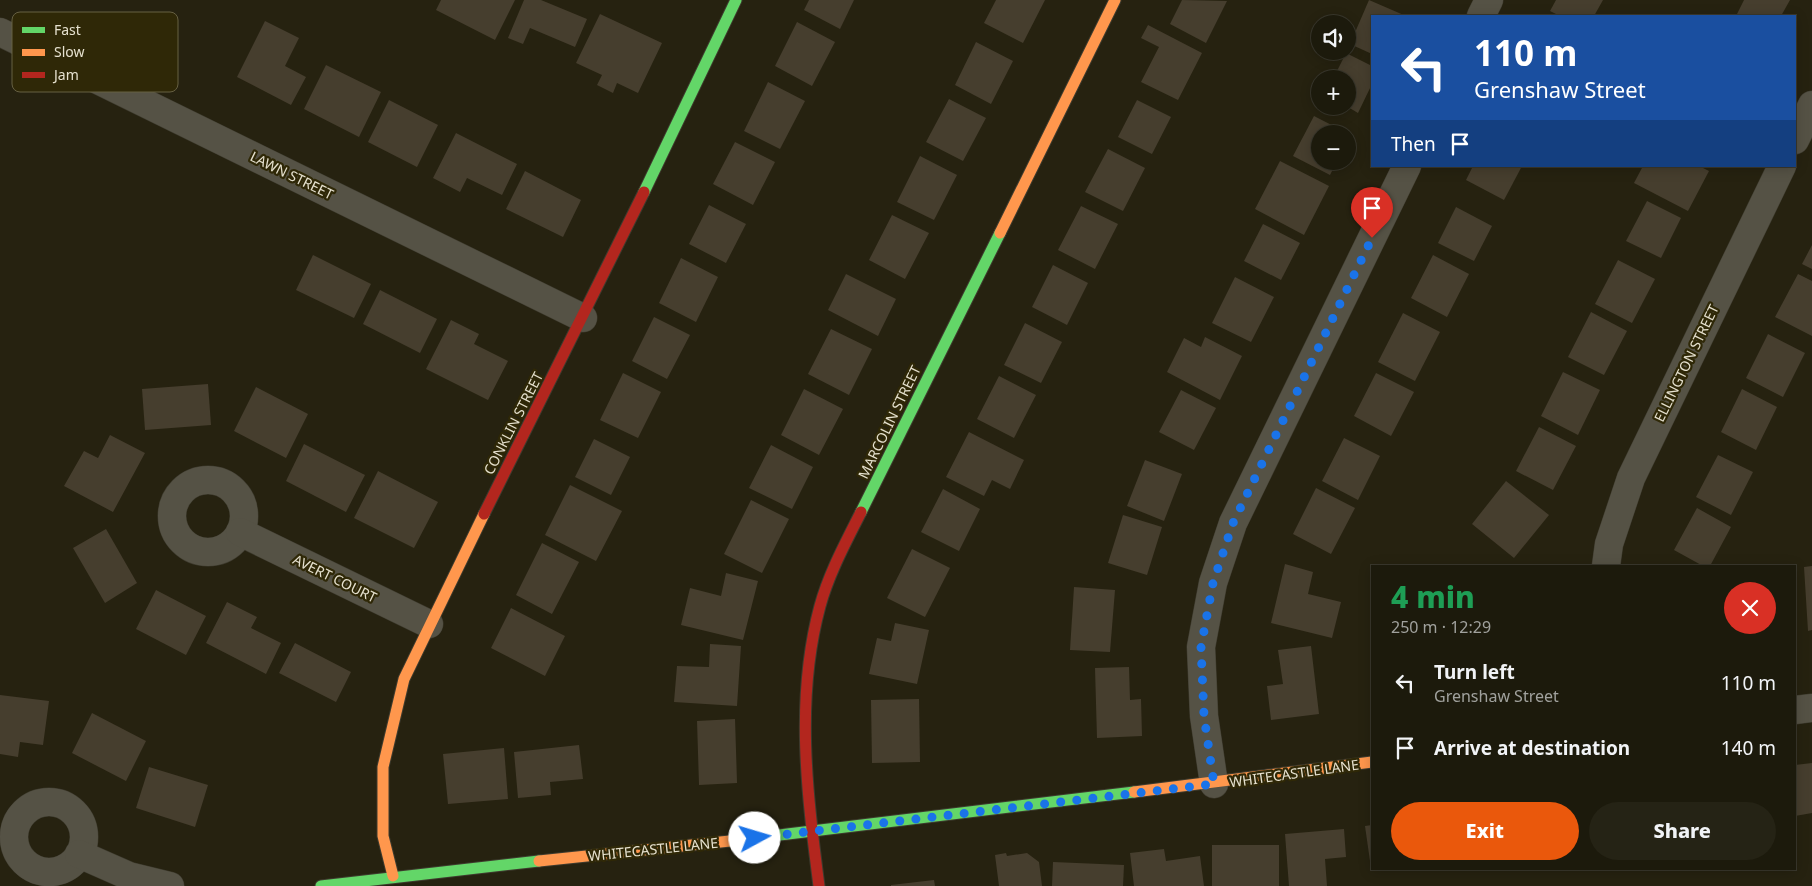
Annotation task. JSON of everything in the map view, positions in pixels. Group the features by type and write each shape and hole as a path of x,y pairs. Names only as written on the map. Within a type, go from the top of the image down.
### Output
{"street":[{"name":"CONKLIN STREET","path":"393,876 383,836 383,767 404,679 429,624 583,318 736,0"},
{"name":"MARCOLIN STREET","path":"819,886 805,761 805,691 820,606 846,543 1115,0"},
{"path":"1482,15 1489,0"},
{"name":"LAWN STREET","path":"0,32 12,38"},
{"name":"LAWN STREET","path":"122,92 583,318"},
{"path":"1796,138 1812,105"},
{"path":"1214,784 1204,716 1201,647 1213,583 1233,523 1407,167"},
{"name":"ELLINGTON STREET","path":"1606,565 1610,544 1631,478 1782,167"},
{"name":"AVERT COURT","path":"240,532 429,624"},
{"path":"1796,710 1812,708"},
{"name":"WHITECASTLE LANE","path":"321,886 393,876 812,833 1214,784 1371,762"},
{"path":"79,854 129,876 170,886"}],"building":[{"path":"441,0 515,0 495,40 436,10"},
{"path":"524,0 541,0 587,19 575,47 530,28 523,44 508,38"},
{"path":"809,0 854,0 840,29 804,10"},
{"path":"996,0 1045,0 1023,43 984,23"},
{"path":"1182,0 1227,1 1206,43 1170,24"},
{"path":"1369,0 1404,15 1371,15 1371,54 1356,47 1356,30"},
{"path":"1556,0 1603,0 1595,15 1558,15 1550,11"},
{"path":"1744,0 1790,0 1782,15 1736,15"},
{"path":"600,14 662,43 638,93 617,83 613,93 597,85 602,75 576,63"},
{"path":"265,21 299,38 285,66 306,77 291,105 237,77"},
{"path":"797,22 835,42 812,86 775,66"},
{"path":"1148,25 1202,53 1178,100 1141,82 1159,47 1141,38"},
{"path":"976,42 1013,61 991,104 955,85"},
{"path":"1356,58 1371,66 1371,86 1358,113 1356,112 1356,70 1338,70 1342,60 1356,60"},
{"path":"326,65 381,92 359,137 304,109"},
{"path":"768,82 805,101 780,149 744,131"},
{"path":"949,99 986,118 963,161 926,142"},
{"path":"389,100 438,125 417,167 368,142"},
{"path":"1137,100 1171,117 1152,154 1118,137"},
{"path":"1314,116 1332,125 1311,125 1311,165 1293,156"},
{"path":"456,133 517,164 502,195 467,178 460,192 433,178"},
{"path":"735,142 775,162 753,205 713,184"},
{"path":"1108,149 1145,168 1123,211 1085,192"},
{"path":"920,156 957,175 934,220 897,202"},
{"path":"1280,161 1329,186 1304,235 1255,209"},
{"path":"1472,167 1521,167 1504,200 1466,180"},
{"path":"1642,167 1701,167 1709,171 1688,211 1634,183"},
{"path":"1320,170 1332,170 1330,175"},
{"path":"525,171 581,200 563,237 506,209"},
{"path":"1647,201 1681,218 1661,258 1626,241"},
{"path":"709,205 746,224 726,263 689,244"},
{"path":"1081,206 1118,224 1095,269 1058,250"},
{"path":"1456,207 1492,226 1474,261 1438,243"},
{"path":"892,215 929,233 905,279 869,260"},
{"path":"1263,224 1300,243 1281,280 1244,261"},
{"path":"1812,245 1812,269 1802,264"},
{"path":"313,255 371,284 354,318 296,290"},
{"path":"1433,255 1469,274 1447,317 1411,298"},
{"path":"681,258 718,277 696,322 659,303"},
{"path":"1618,260 1655,279 1632,323 1595,304"},
{"path":"1053,265 1088,283 1067,325 1032,307"},
{"path":"846,274 896,299 878,336 828,310"},
{"path":"1798,274 1812,281 1812,336 1775,317"},
{"path":"1235,277 1274,297 1251,342 1212,323"},
{"path":"380,290 437,319 420,353 363,324"},
{"path":"1591,312 1627,331 1604,375 1568,357"},
{"path":"1403,313 1440,332 1415,381 1378,362"},
{"path":"654,317 690,335 667,379 632,361"},
{"path":"451,320 479,334 474,344 508,361 488,400 426,369"},
{"path":"1025,323 1062,342 1041,383 1004,365"},
{"path":"831,329 872,349 849,395 808,374"},
{"path":"1768,334 1805,353 1783,397 1746,378"},
{"path":"1205,337 1242,356 1220,400 1167,372 1184,338 1201,347"},
{"path":"1563,372 1600,390 1578,435 1541,416"},
{"path":"623,373 661,392 638,438 600,420"},
{"path":"1376,373 1414,392 1391,436 1354,416"},
{"path":"999,376 1036,395 1014,438 977,419"},
{"path":"208,384 211,425 145,430 142,389"},
{"path":"256,387 308,414 286,458 234,431"},
{"path":"804,389 843,409 819,455 781,435"},
{"path":"1742,389 1777,407 1756,450 1721,432"},
{"path":"1181,390 1216,408 1194,450 1159,432"},
{"path":"1539,427 1576,446 1553,490 1516,471"},
{"path":"969,432 1024,460 1010,489 992,480 984,496 946,477"},
{"path":"110,435 145,453 113,512 64,486 84,451 98,458"},
{"path":"1344,438 1380,456 1358,500 1322,481"},
{"path":"594,439 630,457 611,495 575,477"},
{"path":"304,444 365,475 346,512 286,481"},
{"path":"771,445 813,467 792,509 749,488"},
{"path":"1718,455 1753,472 1731,515 1696,497"},
{"path":"1145,460 1182,474 1164,521 1127,506"},
{"path":"378,471 438,502 414,548 354,518"},
{"path":"1506,481 1549,515 1514,558 1472,524"},
{"path":"570,485 622,511 596,561 545,535"},
{"path":"1316,488 1355,508 1331,554 1293,534"},
{"path":"943,489 980,509 959,551 921,532"},
{"path":"751,500 789,519 762,573 724,554"},
{"path":"1697,508 1731,527 1711,565 1701,565 1674,550"},
{"path":"1123,515 1162,527 1147,575 1108,563"},
{"path":"106,529 137,583 105,603 73,548"},
{"path":"542,543 579,562 552,614 516,595"},
{"path":"912,549 950,568 925,617 887,598"},
{"path":"1285,564 1313,572 1308,594 1341,602 1332,638 1271,623"},
{"path":"1812,566 1812,630 1808,631 1804,567"},
{"path":"726,573 758,581 743,640 681,625 690,588 721,596"},
{"path":"1074,587 1115,590 1110,652 1070,650"},
{"path":"156,590 206,616 186,655 136,629"},
{"path":"227,602 257,617 251,628 281,643 266,674 206,643"},
{"path":"511,608 565,636 545,676 491,648"},
{"path":"895,623 929,630 917,684 869,674 877,638 891,641"},
{"path":"295,643 351,672 336,702 279,673"},
{"path":"710,644 741,646 737,706 674,702 677,666 709,667"},
{"path":"1311,646 1319,714 1271,720 1267,686 1283,684 1278,650"},
{"path":"1129,667 1130,700 1141,699 1142,736 1097,738 1095,668"},
{"path":"0,695 49,701 43,745 20,742 18,757 0,754"},
{"path":"919,699 920,762 872,763 871,700"},
{"path":"92,713 146,741 126,781 72,753"},
{"path":"735,719 737,783 699,785 697,721"},
{"path":"579,745 583,779 550,782 551,795 518,798 514,752"},
{"path":"504,748 508,799 448,804 443,754"},
{"path":"1812,763 1812,813 1796,816 1796,765"},
{"path":"149,767 208,785 195,827 136,808"},
{"path":"1371,825 1371,868 1365,826"},
{"path":"1344,829 1346,857 1325,859 1327,886 1289,886 1285,834"},
{"path":"1212,845 1279,845 1279,886 1212,886"},
{"path":"1164,849 1166,861 1200,856 1204,886 1134,886 1130,853"},
{"path":"1006,853 1007,856 1027,853 1039,862 1042,886 999,886 995,855"},
{"path":"1053,862 1124,865 1123,886 1052,886"},
{"path":"934,880 935,886 891,886 891,885"}],"traffic: fast":[{"path":"644,192 736,0"},
{"path":"861,512 1000,233"},
{"path":"730,841 1134,792"},
{"path":"321,886 539,861"}],"traffic: slow":[{"path":"1000,233 1115,0"},
{"path":"393,876 383,836 383,767 404,679 484,514"},
{"path":"1134,792 1371,762"},
{"path":"539,861 730,841"}],"traffic: jam":[{"path":"484,514 644,192"},
{"path":"819,886 807,781 806,711 808,675 812,641 820,606 838,558 861,512"}],"route":[{"path":"755,838 812,833 1214,784 1204,716 1201,647 1213,583 1233,523 1372,238"}]}
